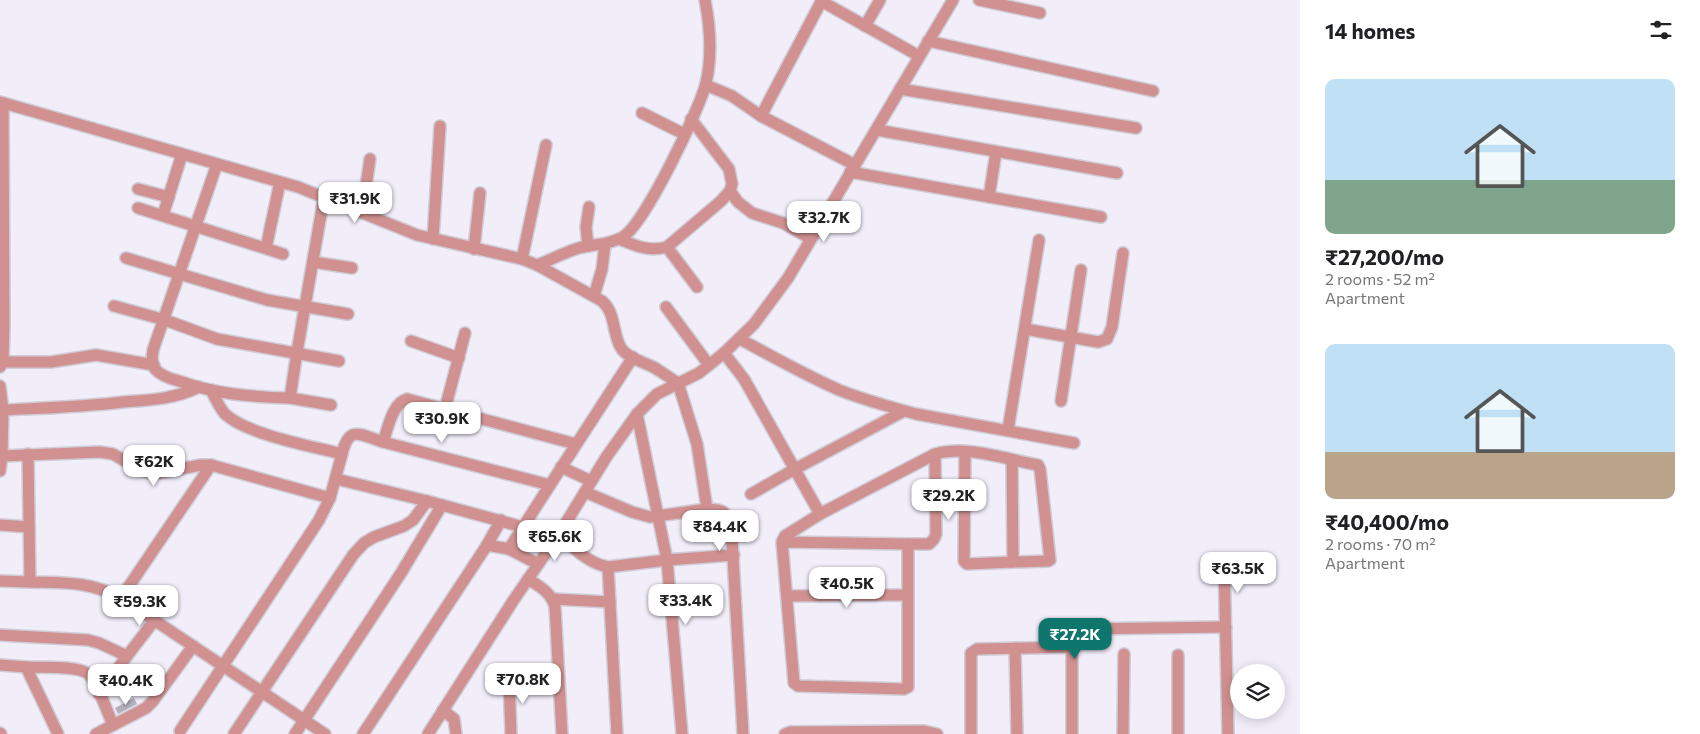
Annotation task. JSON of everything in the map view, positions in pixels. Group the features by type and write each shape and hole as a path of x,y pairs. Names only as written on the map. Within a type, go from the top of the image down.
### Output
{"street":[{"path":"537,266 588,246 605,244 619,239 630,232 644,212 684,134 706,85 709,45 705,0"},
{"path":"761,116 821,0 919,56"},
{"path":"865,26 880,0"},
{"path":"428,734 556,539 607,456 638,414 657,394 699,373 740,339 788,278 952,0"},
{"path":"979,0 1040,13"},
{"path":"928,41 1153,91"},
{"path":"706,85 732,96 761,116 853,169 989,197 1102,217"},
{"path":"900,89 1136,128"},
{"path":"154,365 96,355 51,362 1,364 2,103 280,182 324,197 401,229 433,239 522,260 594,296 606,305 610,312 624,352 678,383 697,444 707,509"},
{"path":"642,114 684,134"},
{"path":"619,239 643,248 658,249 667,246 711,211 730,191 732,184 728,169 691,119"},
{"path":"433,239 440,126"},
{"path":"877,130 1117,173"},
{"path":"522,260 546,145"},
{"path":"989,197 996,152"},
{"path":"163,215 182,154"},
{"path":"362,213 370,159"},
{"path":"217,164 165,320 153,350 152,360 154,365 161,374 168,378 211,390 236,395 290,398 331,405"},
{"path":"266,248 280,182"},
{"path":"138,189 168,197"},
{"path":"730,191 744,208 752,213 783,223 811,239"},
{"path":"474,249 480,193"},
{"path":"290,398 324,197"},
{"path":"588,246 586,227 590,207"},
{"path":"138,208 283,254"},
{"path":"1008,430 1039,240"},
{"path":"594,296 602,269 605,244"},
{"path":"667,246 697,287"},
{"path":"1025,329 1098,342 1107,339 1110,334 1122,253"},
{"path":"126,258 267,300 348,314"},
{"path":"312,262 352,268"},
{"path":"1061,401 1081,270"},
{"path":"114,306 165,320 217,339 339,361"},
{"path":"666,307 709,365"},
{"path":"445,409 465,333"},
{"path":"740,339 792,368 840,390 904,411 1074,443"},
{"path":"411,342 459,358"},
{"path":"724,353 744,379 820,514"},
{"path":"509,549 633,358"},
{"path":"0,386 3,410 0,470"},
{"path":"3,410 93,405 162,398 185,394 199,387"},
{"path":"211,390 224,412 235,421 247,427 342,454"},
{"path":"383,442 395,410 403,400 412,400 576,444"},
{"path":"751,494 795,468 904,411"},
{"path":"638,414 667,560 682,734"},
{"path":"180,731 319,520 330,498 348,437 352,434 359,434 383,442 550,485"},
{"path":"908,544 908,687 904,689 798,686 794,683 782,542 785,536 820,514 935,454 948,451 965,452 1038,465 1040,468 1050,560 1048,562 967,564 964,562 965,452"},
{"path":"2,456 84,452 113,454 140,470 154,474 201,465 211,465 330,498"},
{"path":"28,454 30,582"},
{"path":"782,542 929,544 934,540 936,534 935,454"},
{"path":"1012,460 1013,562"},
{"path":"121,598 211,465"},
{"path":"561,467 591,481"},
{"path":"336,479 427,500 523,526 556,539 591,562 608,566 734,555"},
{"path":"584,492 632,512 650,517 707,509 722,510 727,514 731,522 734,555 743,734"},
{"path":"234,734 353,556 364,543 374,536 404,526 413,520 427,500"},
{"path":"295,734 442,505"},
{"path":"363,734 487,545 501,520"},
{"path":"0,525 29,527"},
{"path":"487,545 509,549 538,564"},
{"path":"1224,562 1228,734"},
{"path":"608,566 617,734"},
{"path":"528,579 549,593 553,599 556,615 562,734"},
{"path":"0,581 98,587 121,598 325,734"},
{"path":"787,596 907,595"},
{"path":"553,599 610,602"},
{"path":"99,694 154,621"},
{"path":"1072,734 1072,647 1074,634 1080,629 1226,627"},
{"path":"0,635 88,640 127,656"},
{"path":"96,734 146,708 193,646"},
{"path":"972,734 971,653 977,649 1072,647"},
{"path":"1015,648 1017,734"},
{"path":"1123,734 1124,654"},
{"path":"1178,655 1178,734"},
{"path":"0,665 81,670 90,676 113,725"},
{"path":"26,667 58,734"},
{"path":"509,678 511,734"},
{"path":"443,710 454,719 456,734"},
{"path":"785,734 790,732 915,731 937,734"}],"building":[{"path":"134,698 137,704 118,714 115,708"}]}
